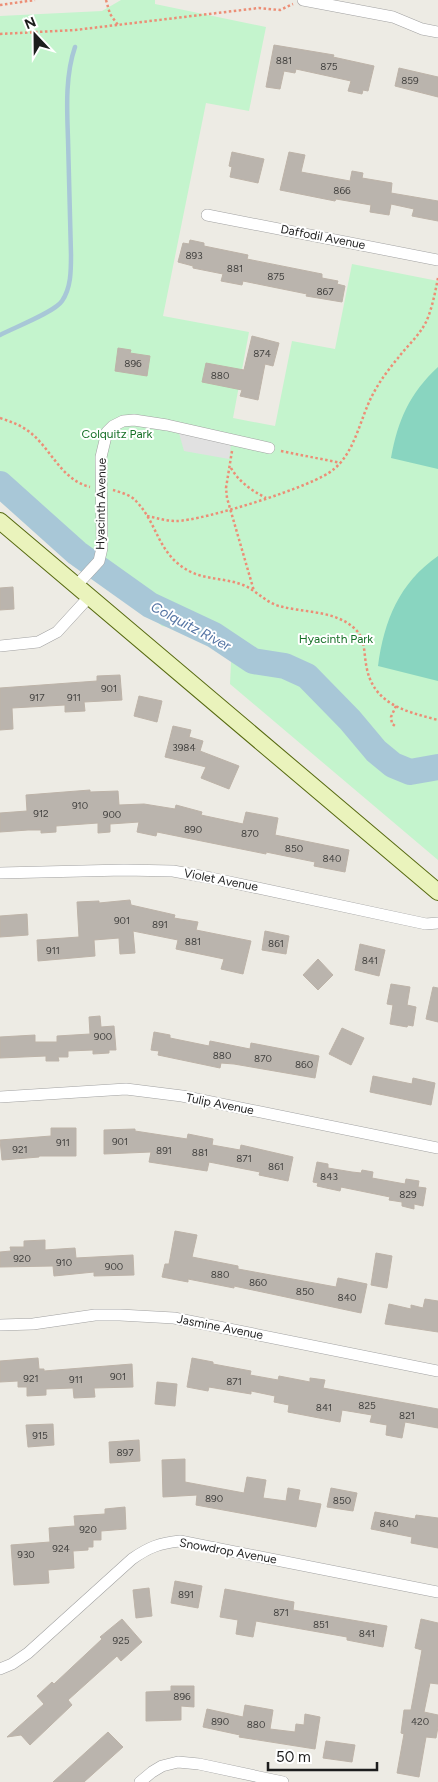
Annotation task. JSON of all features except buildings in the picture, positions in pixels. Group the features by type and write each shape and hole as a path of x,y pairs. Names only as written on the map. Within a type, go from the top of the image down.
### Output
{"main road":[{"path":"0,522 438,892"}],"street":[{"path":"303,0 393,17 422,29 438,32"},
{"name":"Daffodil Avenue","path":"207,215 438,260"},
{"name":"Hyacinth Avenue","path":"76,586 96,565 102,548 101,457 107,432 113,426 123,421 134,420 167,424 269,448"},
{"path":"0,646 38,642 57,632 89,597"},
{"name":"Violet Avenue","path":"0,874 105,870 172,871 426,924 438,923"},
{"name":"Tulip Avenue","path":"0,1097 126,1089 143,1090 182,1096 438,1148"},
{"name":"Jasmine Avenue","path":"0,1326 33,1324 95,1315 174,1318 438,1371"},
{"name":"Snowdrop Avenue","path":"0,1669 12,1664 28,1653 132,1559 147,1548 162,1543 180,1541 438,1592"},
{"path":"140,1782 162,1766 178,1762 200,1764 283,1782"}],"path":[{"path":"1,5 35,0"},
{"path":"106,0 110,14 118,25"},
{"path":"0,34 75,30 259,8 280,10 303,0"},
{"path":"147,516 177,521 197,519 266,498 332,472 341,463 356,435 372,396 382,378 417,336 426,321 438,278"},
{"path":"0,418 21,426 34,435 58,465 79,484 121,492 135,500 147,516 163,547 178,564 193,573 212,579 241,584 278,606 329,615 344,622 358,632 364,644 370,683 378,693 396,706 438,720"},
{"path":"234,440 226,488 230,509 254,591"},
{"path":"269,448 341,463"},
{"path":"230,467 236,477 246,486 266,498"},
{"path":"396,706 391,717 392,724 396,727"}],"green space":[{"path":"121,0 155,0 155,4 266,27 249,111 206,103 163,316 249,332 233,418 275,426 292,341 335,349 352,264 438,281 438,860 230,684 232,640 162,626 0,489 0,16 102,11"},
{"path":"438,367 438,469 391,458 397,432 406,408 419,387"},
{"path":"438,556 438,681 378,666 389,619 403,591 424,567"}],"shaded area":[{"path":"179,433 231,445 229,459 184,451"}],"waterway":[{"path":"0,335 43,315 58,305 65,296 69,285 71,255 67,93 75,47"},
{"name":"Colquitz River","path":"0,484 77,553 150,605 214,635 253,661 285,666 307,676 350,720 376,751 393,765 410,772 438,767"}],"park label":[{"name":"Colquitz Park","path":"117,434"},
{"name":"Hyacinth Park","path":"336,639"}]}
